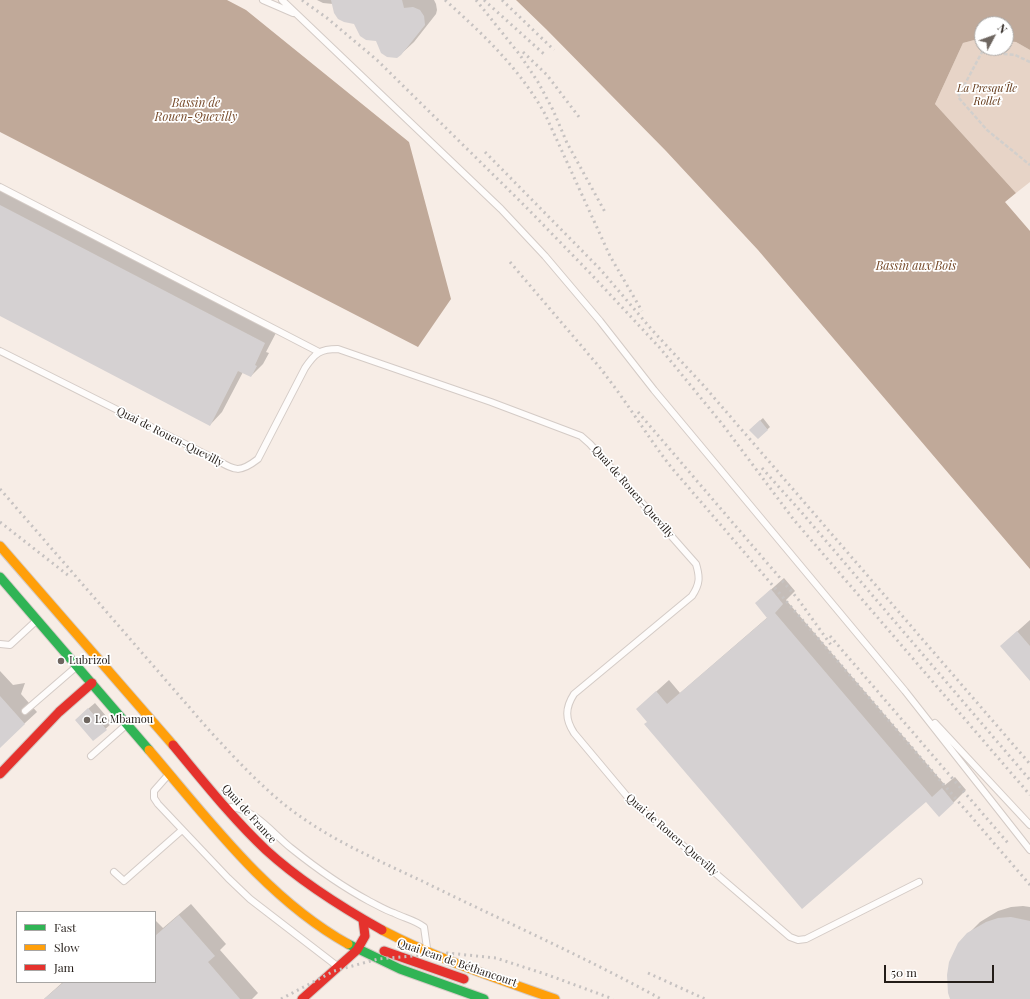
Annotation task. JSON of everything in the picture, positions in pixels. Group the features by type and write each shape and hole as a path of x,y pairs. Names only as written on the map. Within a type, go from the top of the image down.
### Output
{"main road":[{"name":"Quai de France","path":"0,546 259,845 276,861 312,888 363,920 409,944 483,974 552,998"},
{"path":"0,577 234,846 273,888 321,928 357,950 422,978 484,999"},
{"path":"0,774 59,712 92,683"},
{"path":"302,999 357,950 366,936 363,920"},
{"name":"Quai Jean de Béthancourt","path":"357,950 385,951 474,982"},
{"name":"Quai Jean de Béthancourt","path":"522,997 552,998"}],"lane":[{"path":"263,0 296,14"},
{"path":"282,0 501,209 545,256 600,321 654,390 905,691 1030,850"},
{"path":"0,187 319,352"},
{"name":"Quai de Rouen-Quevilly","path":"0,351 231,468 241,469 258,459 311,358 325,349 338,349 491,402 581,436 590,444 696,564 699,575 698,587 692,596 574,694 567,711 568,724 574,733 636,805 790,937 798,940 806,939 919,882"},
{"path":"0,644 10,645 38,620"},
{"path":"25,711 77,666"},
{"path":"905,691 1030,825"},
{"path":"90,756 127,723"},
{"path":"170,773 154,790 154,798 158,804 250,899 339,967"},
{"path":"225,806 246,810 255,816 284,843 332,879 380,907 419,923 424,927 426,933 428,952"},
{"path":"114,872 124,881 182,830"}],"path":[{"path":"1030,62 1015,54 982,52 958,97 987,130 1030,165"}],"green space":[{"name":"La Presqu'Île Rollet","path":"974,40 974,56 1014,56 1014,42 1030,50 1030,182 1016,193 935,104 963,43"}],"water":[{"name":"Bassin de Rouen-Quevilly","path":"0,0 227,0 246,10 409,142 451,299 418,347 0,132"},
{"name":"Bassin aux Bois","path":"516,0 1030,0 1030,50 1014,42 1014,16 974,16 974,40 963,43 935,104 1016,193 1005,202 1030,231 1030,569 758,250 666,151"}],"building":[{"path":"331,0 402,0 404,8 413,7 420,10 424,16 425,25 401,55 397,58 387,57 381,53 376,41 366,40 360,36 354,24 338,19 334,13"},
{"path":"0,205 265,343 255,365 257,366 251,377 238,371 210,426 0,316"},
{"path":"760,420 768,430 758,439 749,430"},
{"path":"771,589 783,604 775,613 932,797 942,788 954,803 939,817 926,802 802,909 644,724 647,722 636,709 656,691 667,704 767,618 755,603"},
{"path":"1017,631 1030,646 1030,681 1000,646"},
{"path":"0,696 25,724 0,748"},
{"name":"Le Mbamou","path":"88,708 107,730 93,741 75,720"},
{"path":"179,915 215,956 208,962 240,999 44,999 63,983 156,983 156,935"},
{"path":"1011,917 1030,921 1030,999 950,999 948,993 947,975 949,962 958,943 967,933 986,922 998,918"}],"railway":[{"path":"302,0 327,18 377,60 526,207 660,348 723,425 794,520 1030,795"},
{"path":"445,0 500,53 535,97 545,114 610,256 642,311"},
{"path":"476,0 520,55 538,82 553,110 567,143 605,212"},
{"path":"484,0 545,55"},
{"path":"502,0 554,50"},
{"path":"523,52 547,75 579,117"},
{"path":"485,152 600,269 653,331 704,386 1030,764"},
{"path":"510,262 607,376"},
{"path":"603,372 671,467 1030,885"},
{"path":"638,412 798,599 831,645"},
{"path":"762,468 1030,780"},
{"path":"0,489 209,730 261,784 296,814 348,846 572,953 661,999"},
{"path":"0,522 69,576"},
{"path":"830,636 1008,843"},
{"path":"281,999 334,971 378,959 448,953 496,958 613,999"},
{"path":"648,973 705,999"}],"traffic: fast":[{"path":"0,577 149,750"},
{"path":"348,944 400,969 484,999"}],"traffic: slow":[{"path":"0,546 173,745"},
{"path":"149,750 217,830 265,881 291,905 319,926 348,944"},
{"path":"382,930 445,959 555,999"}],"traffic: jam":[{"path":"0,774 59,712 92,683"},
{"path":"173,745 253,838 279,862 322,893 382,930"},
{"path":"302,999 357,950 365,936 363,920"},
{"path":"384,951 464,979"}],"place":[{"name":"Lubrizol","path":"61,661"},
{"name":"Le Mbamou","path":"87,720"}]}
